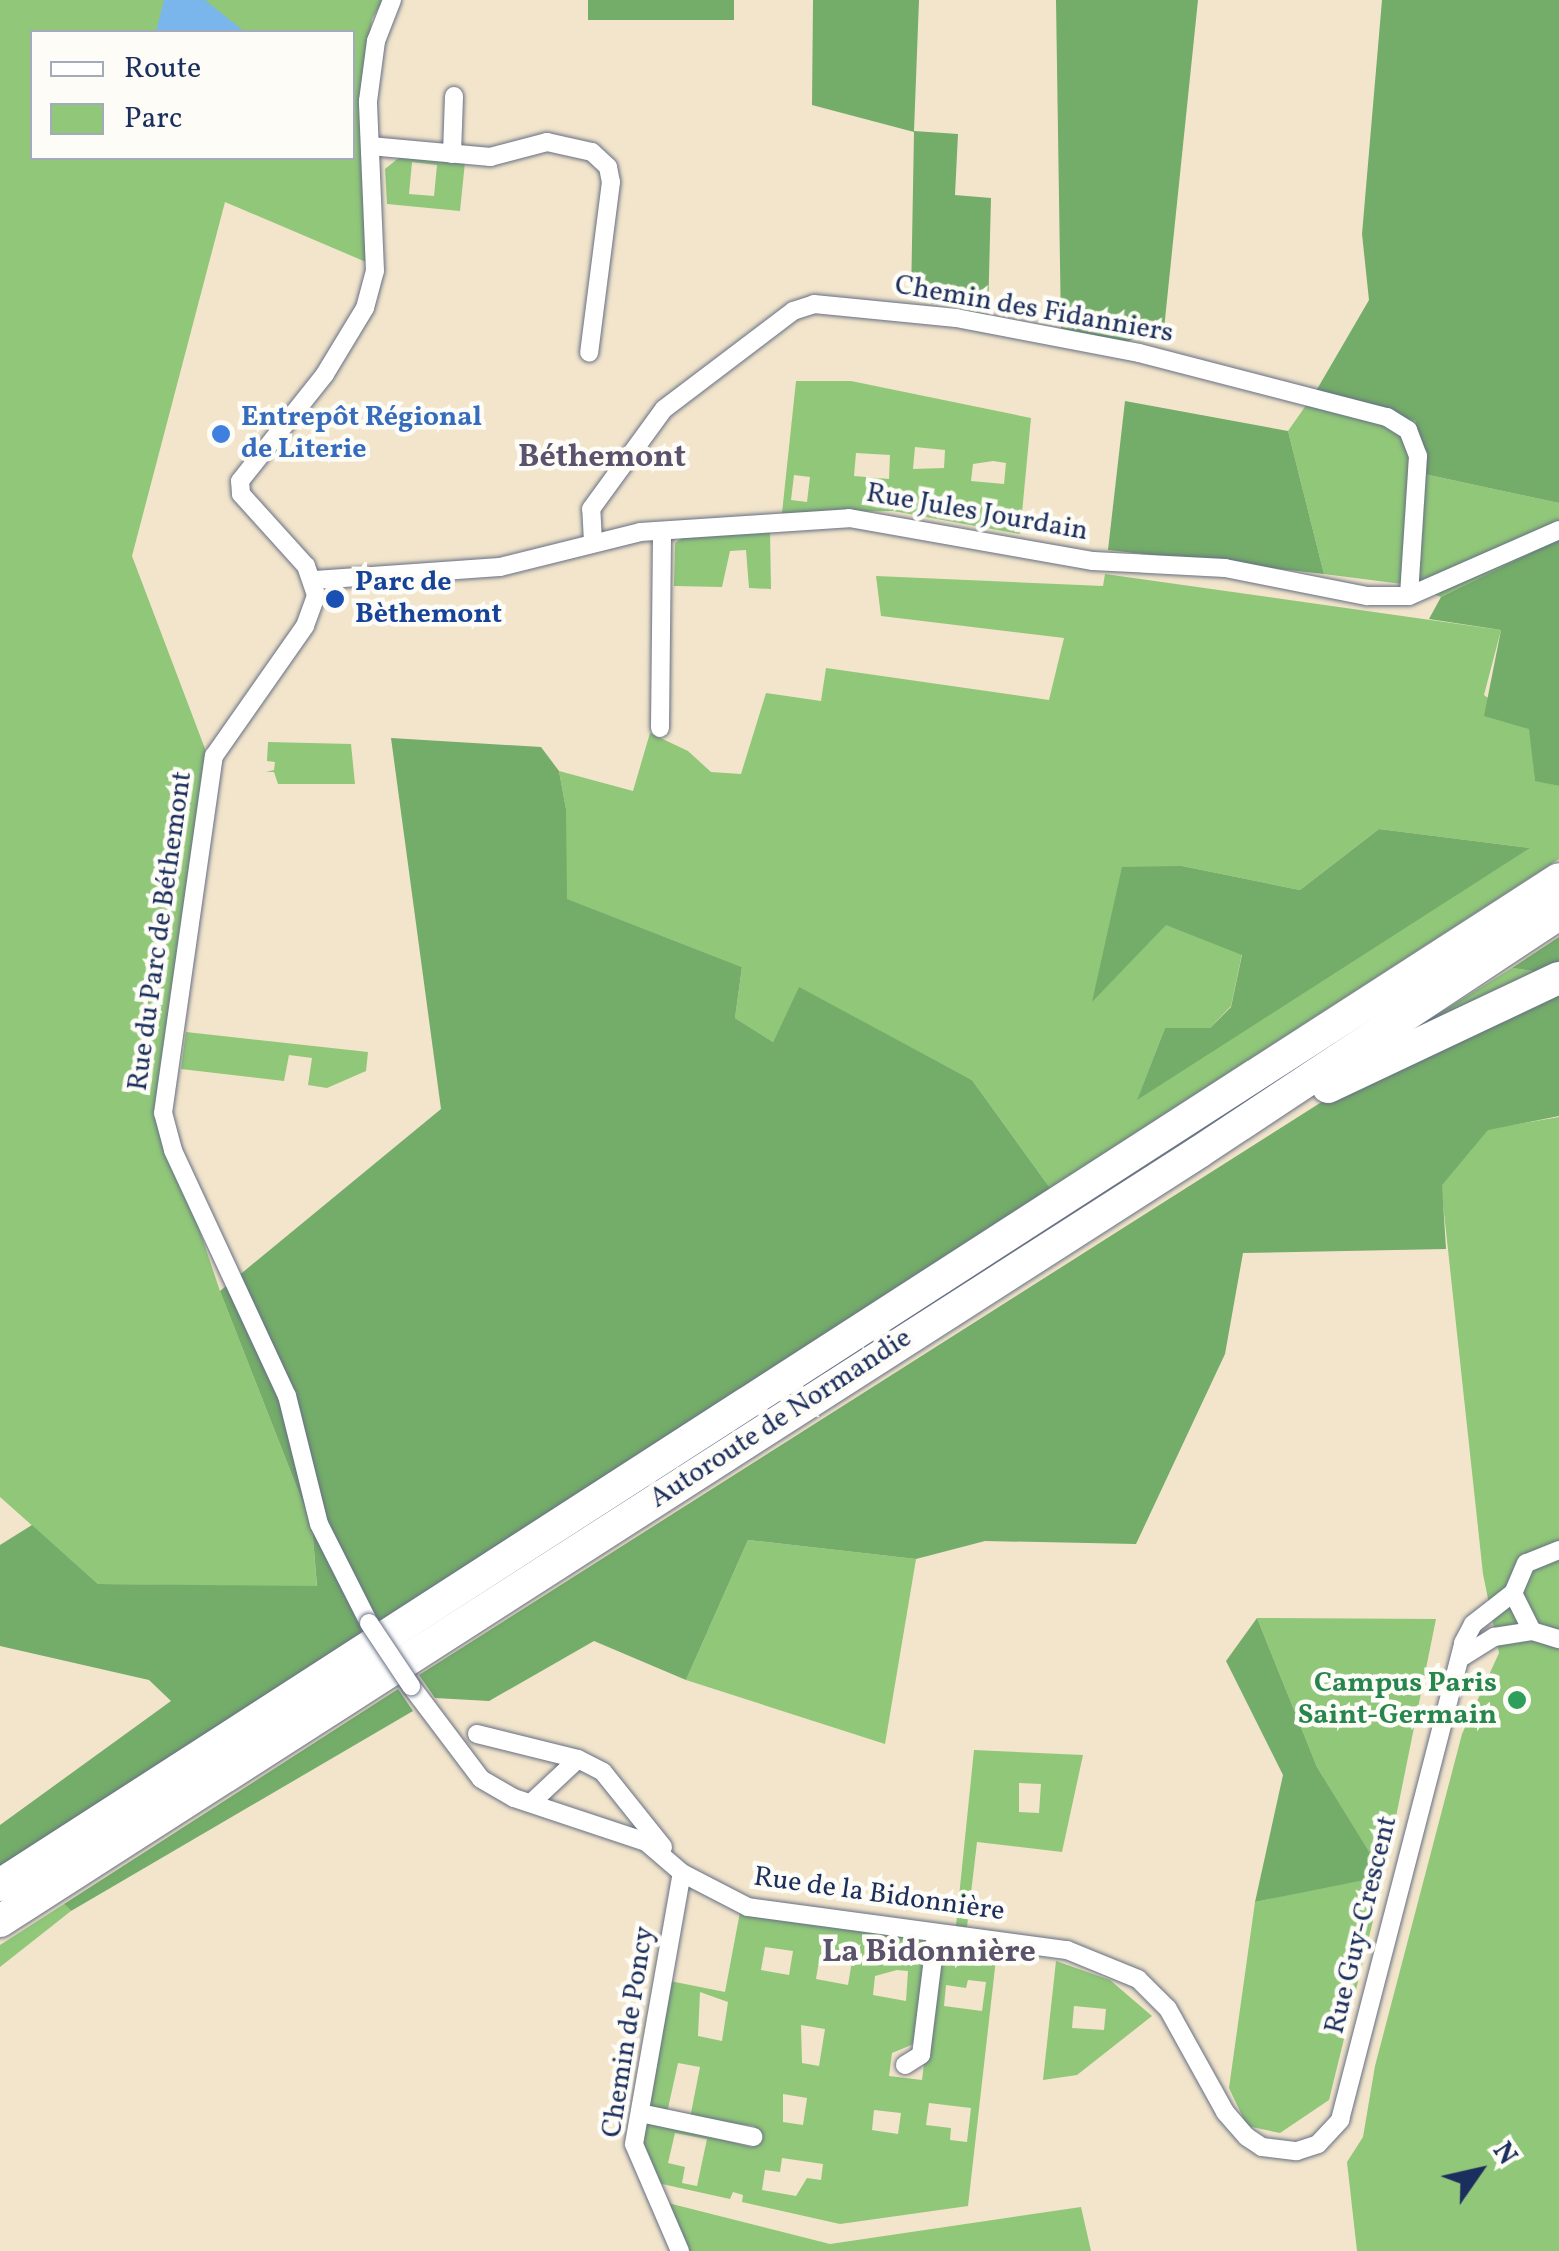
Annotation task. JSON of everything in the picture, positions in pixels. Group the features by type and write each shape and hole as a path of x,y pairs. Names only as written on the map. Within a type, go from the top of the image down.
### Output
{"highway":[{"name":"Autoroute de Normandie","path":"0,1885 1559,879"},
{"name":"Autoroute de Normandie","path":"0,1920 1200,1152 1559,914"},
{"path":"1200,1152 1559,978"}],"street":[{"path":"315,580 240,494 246,467 325,374 366,308 375,272 370,146 376,41 392,0"},
{"path":"452,154 454,96"},
{"path":"370,146 490,157 547,142 571,143 608,167 610,221 589,354"},
{"name":"Chemin des Fidanniers","path":"593,542 591,508 664,409 793,310 814,304 956,318 1139,353 1388,416 1408,430 1418,456 1409,596"},
{"name":"Rue Jules Jourdain","path":"315,580 500,567 593,542 662,530 849,518 1093,561 1225,568 1367,596 1409,596 1559,530"},
{"path":"660,728 662,530"},
{"name":"Rue du Parc de Béthemont","path":"315,580 305,626 214,756 163,1113 173,1150 287,1396 319,1524 369,1623 410,1686"},
{"name":"Rue Guy-Crescent","path":"1262,2147 1309,2148 1340,2120 1473,1624 1513,1592 1526,1563 1559,1550"},
{"path":"1513,1592 1532,1631"},
{"path":"1462,1657 1494,1637 1532,1631 1559,1639"},
{"name":"Rue de la Bidonnière","path":"410,1686 482,1779 531,1804 614,1827 748,1907 1068,1950 1138,1979 1168,2009 1226,2112 1262,2147"},
{"path":"477,1734 578,1759 620,1787 678,1867"},
{"path":"531,1804 578,1759"},
{"name":"Chemin de Poncy","path":"678,1867 634,2144 680,2251"},
{"path":"905,2065 920,2055 936,1934"},
{"path":"640,2112 754,2137"}],"green space":[{"path":"0,0 383,0 372,19 360,99 366,262 225,202 132,556 207,754 158,1106 220,1291 312,1526 317,1587 98,1584 0,1497"},
{"path":"588,0 734,0 734,20 588,20"},
{"path":"813,0 919,0 914,131 958,134 955,195 991,198 988,315 911,299 914,132 812,105"},
{"path":"1056,0 1198,0 1164,329 1125,342 1061,329"},
{"path":"1382,0 1559,0 1559,503 1415,472 1416,421 1316,391 1369,300 1362,234"},
{"path":"401,156 465,162 460,211 387,204 385,169","holes":["412,162 437,165 434,196 409,194"]},
{"path":"796,381 851,381 1031,418 1020,534 893,511 782,513","holes":["915,447 945,450 944,468 913,469","856,453 890,455 889,479 854,476","1006,463 1004,484 971,481 973,464","794,475 810,477 807,502 791,500"]},
{"path":"1316,391 1416,421 1415,472 1559,503 1559,539 1441,597 1410,585 1324,574 1288,431"},
{"path":"1125,401 1288,431 1324,574 1108,550"},
{"path":"770,530 771,589 749,588 746,550 730,551 722,587 674,586 675,543 685,536"},
{"path":"1559,539 1559,786 1535,781 1529,729 1484,716 1501,630 1429,619 1441,597"},
{"path":"1105,574 1501,630 1484,695 1530,729 1535,780 1559,786 1559,859 1050,1188 972,1080 799,988 773,1042 735,1018 742,967 566,899 566,809 559,771 633,791 650,733 688,751 711,772 741,774 766,693 821,701 826,668 1049,700 1064,638 881,616 876,576 1103,586","holes":["1379,829 1529,848 1138,1098 1165,1028 1210,1028 1231,1006 1242,954 1166,924 1093,1000 1182,866 1300,890"]},
{"path":"391,738 541,747 559,771 566,809 567,899 742,967 735,1018 773,1042 799,987 972,1080 1050,1188 0,1866 0,1825 171,1701 149,1680 0,1646 0,1545 32,1525 98,1584 317,1586 312,1526 220,1291 441,1109"},
{"path":"268,742 351,744 355,784 278,784 274,772 266,772 274,770 275,762 267,761"},
{"path":"1379,829 1530,848 1137,1100 1165,1028 1210,1028 1231,1007 1242,955 1166,925 1092,1002 1122,867 1182,866 1300,890"},
{"path":"1559,937 1559,961 1539,972 1512,968"},
{"path":"1559,961 1559,968 1411,1031 1512,968 1539,972"},
{"path":"1559,989 1559,1116 1488,1130 1442,1185 1446,1249 1243,1253 1225,1354 1136,1544 985,1541 916,1559 748,1540 686,1680 594,1641 489,1701 435,1698 419,1675 1320,1103"},
{"path":"186,1032 368,1052 366,1071 327,1088 308,1085 312,1058 289,1055 284,1081 181,1069"},
{"name":"Campus Paris Saint-Germain","path":"1559,1117 1559,2251 1357,2251 1347,2162 1363,2137 1375,2066 1462,1734 1499,1653 1483,1574 1441,1185 1488,1129"},
{"path":"748,1540 916,1559 885,1744 686,1680"},
{"path":"1257,1618 1436,1619 1384,1876 1329,2100 1280,2133 1247,2126 1229,2088 1255,1902 1383,1875 1317,1767"},
{"path":"1257,1618 1317,1767 1384,1876 1255,1902 1283,1775 1226,1661"},
{"path":"398,1689 413,1711 71,1911 64,1904"},
{"path":"974,1750 1083,1755 1062,1852 977,1842 967,1927 956,1926","holes":["1019,1783 1041,1784 1039,1813 1019,1812"]},
{"path":"64,1904 71,1911 0,1967 0,1945"},
{"path":"740,1912 928,1941 916,2043 892,2053 889,2076 922,2080 937,1959 946,1943 997,1950 968,2206 840,2224 742,2202 743,2195 733,2192 730,2199 653,2182 640,2140 644,2119 751,2147 762,2139 754,2126 690,2118 700,2067 678,2063 667,2113 647,2109 670,1981 725,1992","holes":["765,1947 793,1951 789,1975 761,1970","820,1955 852,1961 848,1985 816,1979","908,1971 906,2001 873,1995 875,1976","968,1980 986,1982 982,2011 944,2006 946,1985 966,1988","700,1992 728,2002 722,2041 698,2036","801,2025 825,2029 819,2066 802,2063","783,2094 807,2098 803,2125 783,2122","929,2103 971,2108 967,2142 950,2140 951,2128 926,2125","874,2110 901,2113 898,2134 872,2130","675,2133 707,2139 697,2186 682,2183 685,2167 668,2163","782,2158 823,2164 821,2180 807,2178 796,2196 762,2190 765,2170 780,2172"]},
{"path":"1056,1961 1110,1980 1152,2016 1077,2075 1043,2080","holes":["1074,2006 1106,2009 1104,2030 1072,2028"]},
{"path":"664,2202 830,2244 1081,2207 1091,2251 685,2251"}],"water":[{"path":"164,0 205,0 242,30 156,30"}],"place":[{"name":"Entrepôt Régional de Literie","path":"221,434"},
{"name":"Parc de Bèthemont","path":"335,599"},
{"name":"Campus Paris Saint-Germain","path":"1517,1700"}],"district":[{"name":"Béthemont","path":"602,458"},
{"name":"La Bidonnière","path":"929,1953"}]}
